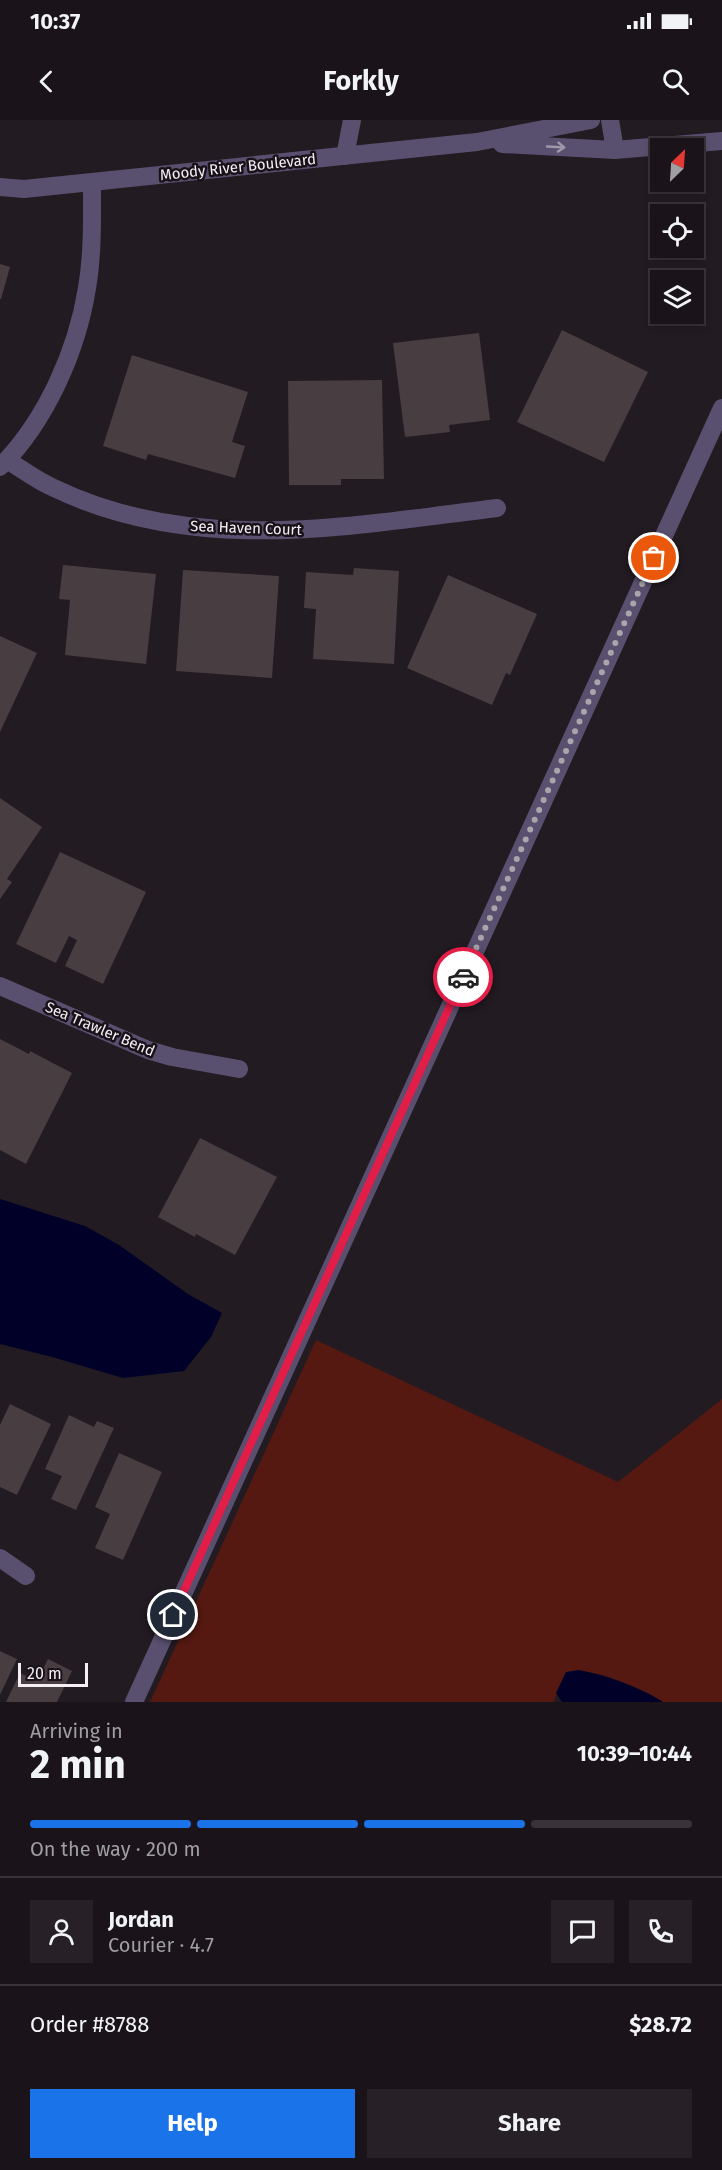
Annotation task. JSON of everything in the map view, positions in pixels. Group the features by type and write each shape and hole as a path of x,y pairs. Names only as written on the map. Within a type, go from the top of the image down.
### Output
{"street":[{"path":"345,156 352,120"},
{"name":"Moody River Boulevard","path":"0,187 24,189 477,142 591,120"},
{"path":"610,120 615,150"},
{"name":"Moody River Boulevard","path":"477,142 615,150 722,141"},
{"path":"3,463 36,420 59,378 74,341 87,288 92,232 92,182"},
{"path":"134,1702 722,408"},
{"name":"Sea Haven Court","path":"3,463 53,488 135,517 222,530 271,532 317,530 497,508"},
{"name":"Sea Trawler Bend","path":"0,986 148,1050 172,1058 239,1069"},
{"path":"0,1558 26,1576"}],"shaded area":[{"path":"316,1340 618,1482 722,1399 722,1702 663,1702 650,1694 606,1676 579,1670 557,1694 553,1702 150,1702"}],"water":[{"path":"0,1199 85,1226 119,1245 188,1294 222,1313 211,1337 184,1371 123,1378 0,1344"},
{"path":"579,1670 622,1682 663,1702 562,1702 556,1693 566,1672"}],"building":[{"path":"0,264 10,267 1,299 0,299"},
{"path":"562,330 648,372 604,462 517,422"},
{"path":"479,333 490,420 449,425 450,432 405,437 393,343"},
{"path":"132,355 248,392 232,442 245,446 235,478 148,454 146,460 103,446"},
{"path":"382,380 384,479 341,479 341,485 289,485 288,381"},
{"path":"63,565 156,574 146,664 65,655 70,600 59,599"},
{"path":"354,568 399,571 394,664 313,659 316,609 304,608 306,572 353,575"},
{"path":"183,570 279,576 272,678 176,671"},
{"path":"448,575 537,614 510,675 506,673 492,705 407,668"},
{"path":"0,636 37,653 0,732"},
{"path":"0,798 42,827 7,879 12,882 0,899"},
{"path":"60,852 146,892 103,984 65,966 77,940 69,936 56,963 16,944"},
{"path":"0,1039 29,1054 30,1051 72,1073 26,1164 0,1150"},
{"path":"200,1138 277,1177 235,1255 158,1217"},
{"path":"10,1404 51,1424 17,1495 0,1487 0,1425"},
{"path":"69,1415 94,1427 97,1421 114,1428 76,1510 51,1499 62,1476 45,1469"},
{"path":"119,1453 162,1472 123,1560 95,1548 110,1514 95,1507"},
{"path":"0,1651 17,1659 0,1695"},
{"path":"48,1659 72,1671 57,1702 6,1702 20,1673 37,1681"}],"way so far":[{"path":"463,977 654,558"}],"route":[{"path":"173,1615 463,977"}]}
